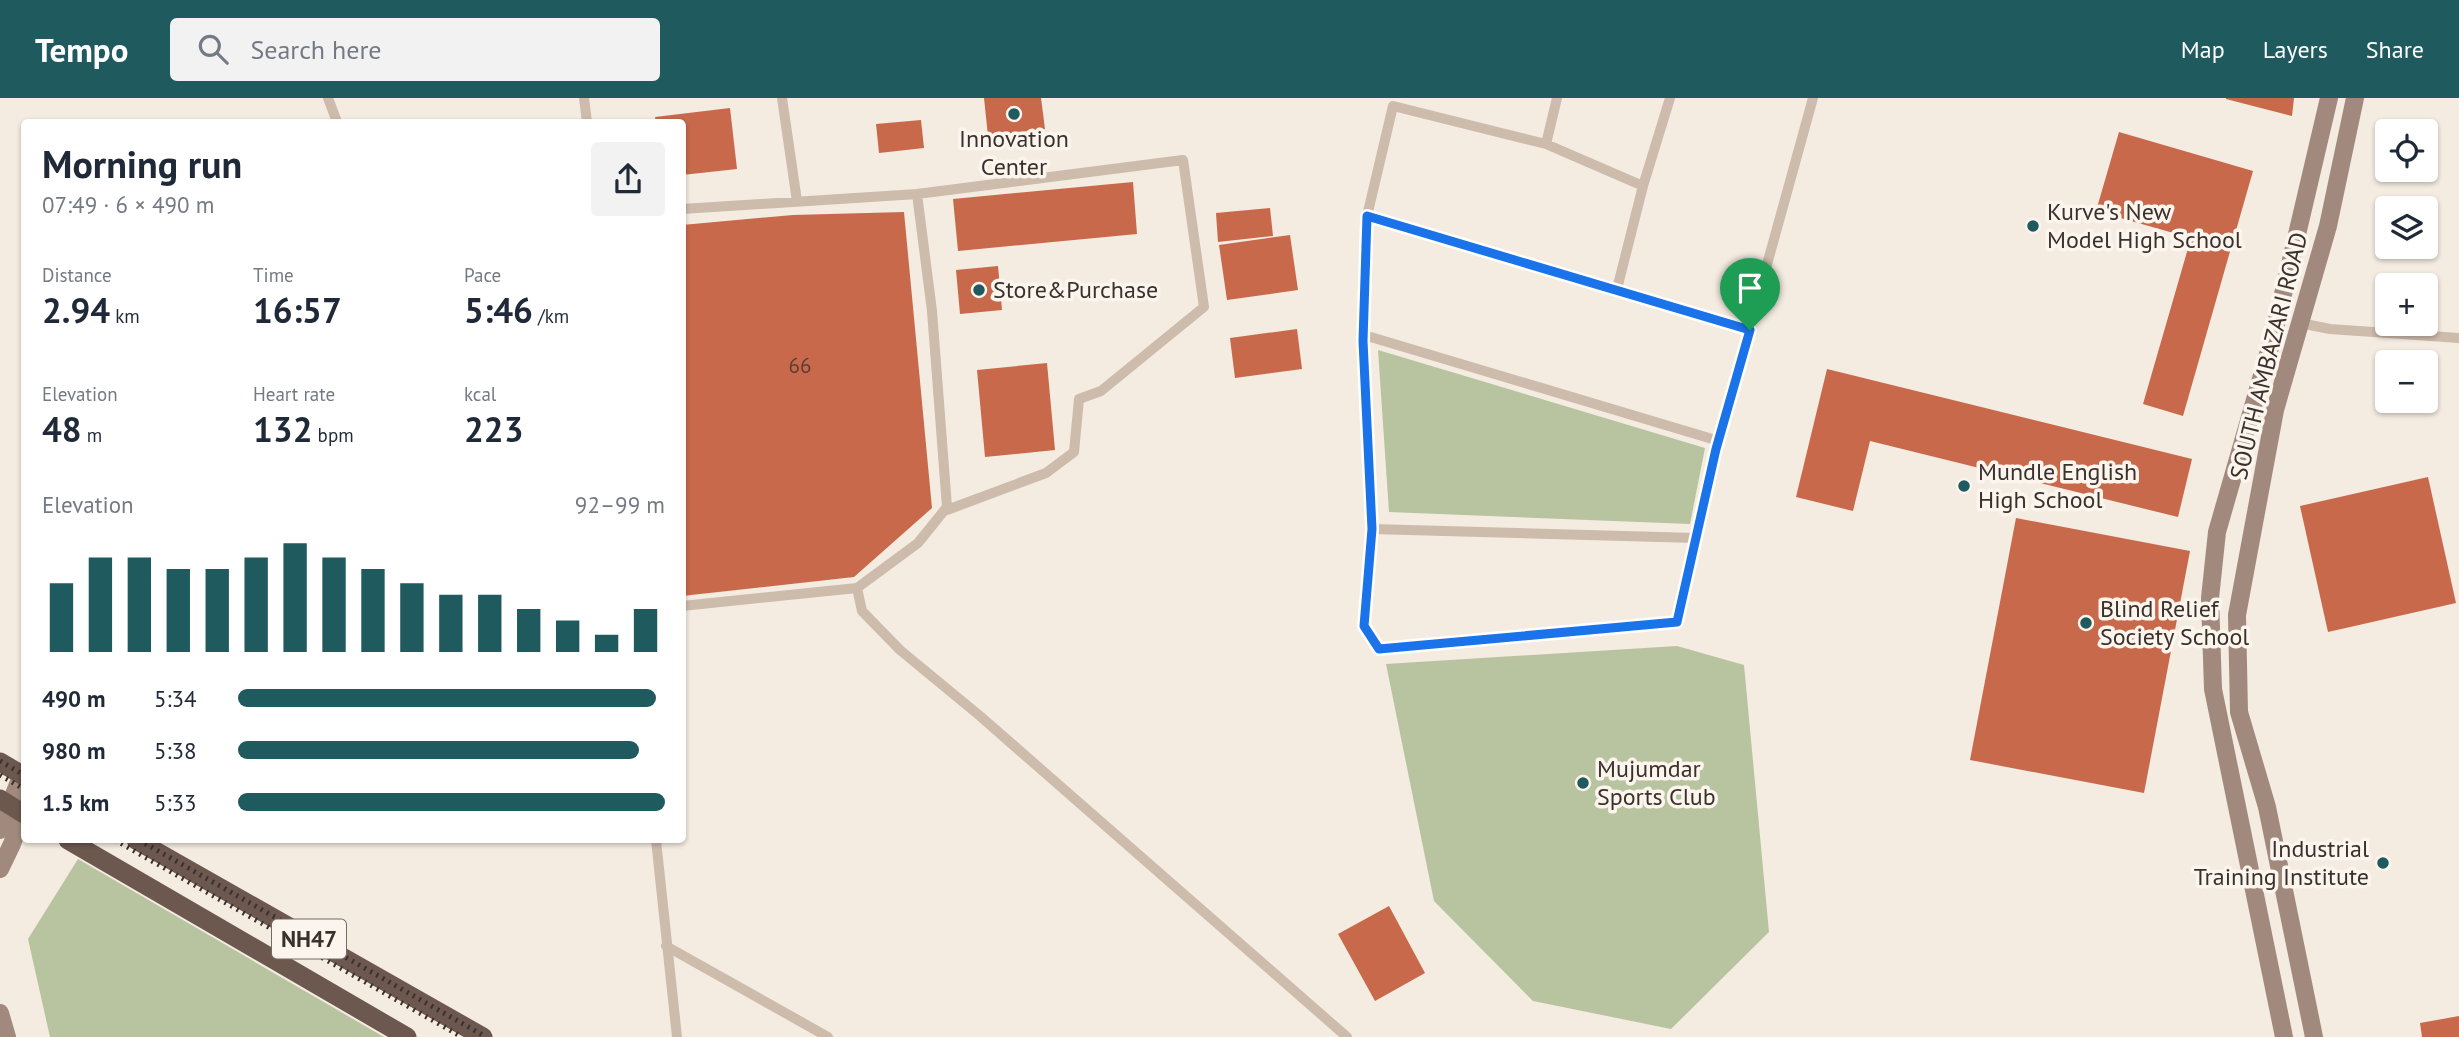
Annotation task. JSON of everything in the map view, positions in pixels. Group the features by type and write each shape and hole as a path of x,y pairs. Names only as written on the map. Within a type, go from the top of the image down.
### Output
{"highway":[{"path":"0,762 21,774"},
{"name":"NH47","path":"73,843 407,1037"},
{"name":"NH47","path":"141,843 483,1037"}],"main road":[{"name":"SOUTH AMBAZARI ROAD","path":"2284,1037 2213,689 2210,598 2217,532 2273,337 2329,98"},
{"name":"SOUTH AMBAZARI ROAD","path":"2314,1037 2267,807 2239,712 2236,615 2276,410 2328,226 2355,98"},
{"path":"0,869 12,844 21,784"},
{"path":"0,830 16,808"},
{"path":"0,1013 7,1037"}],"lane":[{"path":"328,98 336,119"},
{"path":"584,98 587,119"},
{"path":"782,98 797,201"},
{"path":"1546,144 1556,98"},
{"path":"1617,289 1643,186 1670,98"},
{"path":"1643,186 1546,144 1393,106 1367,216 1364,335 1372,529 1364,626 1379,649 1677,622 1719,441 1813,98"},
{"path":"686,209 917,194 1183,160 1203,307 1101,391 1079,399 1074,452 1046,473 947,510 918,543 857,588 686,606"},
{"path":"917,194 932,311 947,510"},
{"path":"1367,216 1750,330"},
{"path":"2300,323 2330,329 2459,338"},
{"path":"1364,335 1719,441"},
{"path":"1372,529 1696,538"},
{"path":"857,588 862,611 900,650 980,716 1347,1037"},
{"path":"656,843 677,1037"},
{"path":"666,946 828,1037"}],"green space":[{"path":"1378,350 1705,448 1690,524 1389,512"},
{"name":"Mujumdar Sports Club","path":"1677,646 1744,665 1769,932 1671,1029 1533,1001 1434,901 1386,664"},
{"path":"78,859 384,1037 50,1037 28,939"}],"building":[{"name":"Innovation Center","path":"984,98 1041,98 1045,129 988,136"},
{"path":"2294,98 2292,116 2226,99"},
{"path":"730,108 737,169 686,175 686,119 655,117"},
{"path":"921,120 924,148 879,153 876,124"},
{"name":"Kurve's New Model High School","path":"2119,132 2253,171 2183,416 2143,404 2191,238 2096,211"},
{"path":"1133,182 1137,234 958,251 953,199"},
{"path":"1270,208 1273,236 1218,242 1216,213"},
{"path":"904,212 932,508 854,577 686,596 686,225 793,215"},
{"path":"1290,235 1298,290 1227,300 1219,245"},
{"name":"Store&Purchase","path":"998,266 1002,310 960,314 956,270"},
{"path":"1297,329 1302,369 1235,378 1230,338"},
{"path":"1047,363 1055,450 985,457 977,370"},
{"path":"1827,369 2192,459 2178,517 1870,441 1853,511 1796,497"},
{"path":"2428,477 2456,603 2328,632 2300,506"},
{"name":"Blind Relief Society School","path":"2016,518 2190,551 2144,793 1970,760"},
{"path":"1389,906 1425,973 1375,1001 1338,934"},
{"path":"2459,1016 2459,1037 2422,1037 2420,1023"}],"railway":[{"path":"0,761 21,773"},
{"path":"0,775 21,787"},
{"path":"120,843 462,1037"},
{"path":"144,843 486,1037"}],"place":[{"name":"Innovation Center","path":"1014,114"},
{"name":"Kurve's New Model High School","path":"2033,226"},
{"name":"Store&Purchase","path":"979,290"},
{"name":"Mundle English High School","path":"1964,486"},
{"name":"Blind Relief Society School","path":"2086,623"},
{"name":"Mujumdar Sports Club","path":"1583,783"},
{"name":"Industrial Training Institute","path":"2383,863"}],"route":[{"path":"1367,216 1750,330 1716,449 1677,622 1379,649 1364,626 1372,529 1363,341 1367,216"}]}
